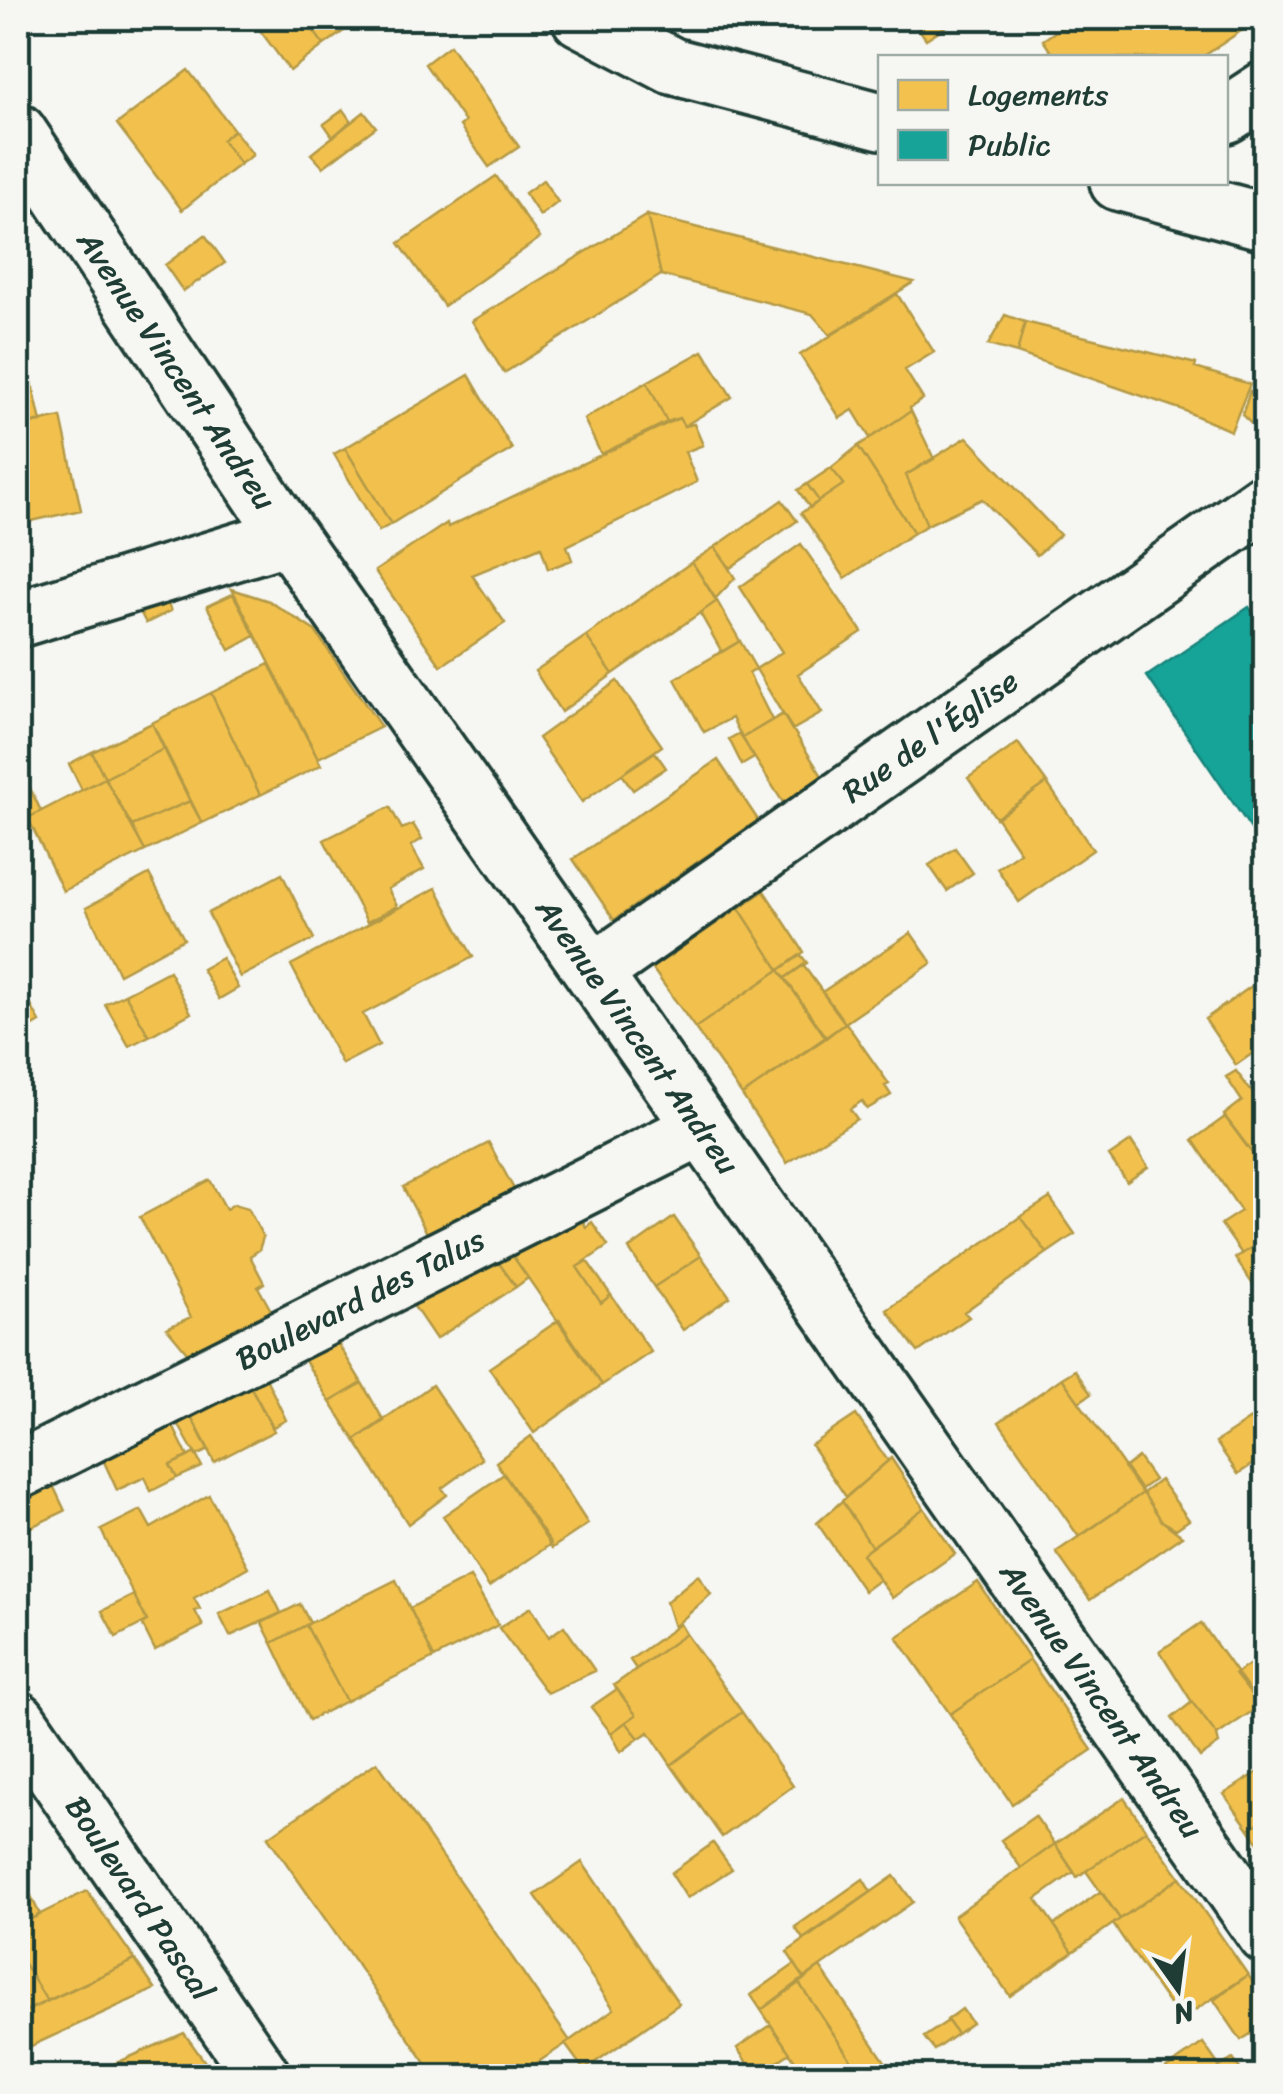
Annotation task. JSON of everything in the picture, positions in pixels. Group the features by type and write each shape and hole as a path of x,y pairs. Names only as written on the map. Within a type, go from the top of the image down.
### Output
{"street":[{"path":"580,18 665,42 878,119"},
{"path":"1228,114 1266,89"},
{"name":"Avenue Vincent Andreu","path":"18,132 288,536 1266,1935"},
{"path":"1127,185 1266,222"},
{"name":"Rue de l'Église","path":"594,972 1266,501"},
{"path":"18,619 288,536"},
{"name":"Boulevard des Talus","path":"18,1471 702,1128"},
{"name":"Boulevard Pascal","path":"18,1720 262,2076"}],"building: Logements":[{"path":"251,18 304,18 324,45 290,71"},
{"path":"304,18 362,18 324,45"},
{"path":"911,18 959,18 926,39"},
{"path":"1075,18 1260,18 1205,55 1053,55 1043,40"},
{"path":"450,45 519,147 489,167 460,126 465,122 425,64"},
{"path":"188,70 234,130 222,140 240,164 182,210 117,124"},
{"path":"343,110 351,121 333,137 324,124"},
{"path":"364,112 376,127 323,167 311,154"},
{"path":"234,130 253,155 240,164 222,140"},
{"path":"496,176 540,238 444,306 399,243"},
{"path":"543,180 558,202 540,216 525,193"},
{"path":"647,215 661,275 504,373 472,321"},
{"path":"647,215 914,282 830,335 812,314 661,275"},
{"path":"205,235 225,263 183,291 165,265"},
{"path":"897,294 934,352 905,370 923,399 870,438 853,410 840,418 800,355"},
{"path":"1005,315 1025,322 1017,353 988,345"},
{"path":"1025,322 1196,364 1195,368 1250,384 1231,431 1183,410 1017,353"},
{"path":"703,351 732,397 684,426 679,418 667,422 647,382"},
{"path":"469,375 512,449 391,524 345,448"},
{"path":"32,382 41,422 18,426 18,386"},
{"path":"647,382 667,422 601,454 584,419"},
{"path":"1250,391 1266,403 1266,438 1242,415"},
{"path":"911,411 934,459 906,475 927,525 914,533 858,446"},
{"path":"61,417 81,510 18,524 18,426"},
{"path":"679,418 684,426 694,424 703,445 685,452 697,482 567,546 572,560 548,569 541,547 472,575 505,623 441,666 375,571 447,523 448,527"},
{"path":"967,437 1060,535 1037,555 982,499 927,525 906,475"},
{"path":"858,446 914,533 845,578 801,513 844,484 831,468"},
{"path":"345,448 391,524 379,531 334,454"},
{"path":"831,468 844,484 819,501 807,484"},
{"path":"807,484 819,501 810,508 798,490"},
{"path":"782,500 797,521 730,568 715,547"},
{"path":"801,544 862,632 798,674 822,713 792,730 756,669 782,652 740,587"},
{"path":"715,547 735,578 715,599 692,562"},
{"path":"692,562 717,601 613,674 586,636"},
{"path":"232,589 269,601 315,631 381,727 318,758"},
{"path":"163,593 171,611 146,623 134,600"},
{"path":"233,594 255,636 230,650 207,606"},
{"path":"717,601 740,641 722,652 700,613"},
{"path":"586,636 613,674 561,712 535,671"},
{"path":"740,641 756,669 749,674 772,720 742,738 732,718 704,732 675,679"},
{"path":"269,664 321,765 260,795 211,693"},
{"path":"617,681 662,746 582,802 538,738"},
{"path":"211,693 260,795 202,823 152,723"},
{"path":"783,714 822,776 784,804 742,738"},
{"path":"152,723 164,749 105,778 92,752"},
{"path":"740,733 754,758 742,765 729,739"},
{"path":"1018,743 1047,783 996,818 968,778"},
{"path":"164,749 190,801 132,826 105,778"},
{"path":"92,752 105,778 82,790 69,764"},
{"path":"655,752 666,768 633,790 622,774"},
{"path":"718,760 758,820 614,920 573,859"},
{"path":"105,778 145,851 63,891 28,818"},
{"path":"1047,783 1093,850 1019,902 997,868 1020,852 997,818"},
{"path":"28,784 41,811 28,818 18,790"},
{"path":"190,801 202,823 145,851 132,826"},
{"path":"390,807 402,829 413,824 422,839 411,846 424,869 388,889 397,906 367,922 324,840"},
{"path":"955,848 973,873 947,891 929,865"},
{"path":"149,874 184,939 119,974 86,908"},
{"path":"282,874 314,939 240,977 208,913"},
{"path":"436,888 473,957 363,1014 379,1045 342,1064 291,965"},
{"path":"764,891 804,952 779,970 739,908"},
{"path":"739,908 779,970 695,1028 652,968"},
{"path":"911,933 932,963 845,1023 822,992"},
{"path":"801,955 807,963 785,978 779,970"},
{"path":"222,958 238,988 219,999 202,969"},
{"path":"803,965 845,1023 826,1038 785,978"},
{"path":"779,970 826,1038 742,1095 695,1028"},
{"path":"169,971 191,1013 149,1036 125,994"},
{"path":"1266,976 1266,1044 1236,1065 1205,1019"},
{"path":"18,982 40,1022 25,1031 18,1018"},
{"path":"125,994 149,1036 129,1046 105,1004"},
{"path":"846,1023 889,1084 885,1086 891,1095 867,1109 862,1101 850,1109 857,1119 787,1163 742,1095"},
{"path":"1236,1071 1266,1111 1266,1153 1257,1159 1224,1115 1242,1101 1226,1077"},
{"path":"1225,1117 1266,1172 1266,1238 1242,1254 1221,1224 1241,1211 1193,1140"},
{"path":"1131,1141 1148,1167 1127,1182 1109,1156"},
{"path":"489,1143 515,1191 428,1235 403,1187"},
{"path":"210,1180 226,1209 234,1204 248,1208 263,1237 259,1250 250,1256 264,1283 258,1287 273,1314 191,1357 167,1328 191,1317 140,1217"},
{"path":"1050,1198 1075,1234 1047,1253 1020,1217"},
{"path":"578,1212 586,1227 592,1222 608,1246 577,1267 601,1303 611,1295 651,1352 602,1385 508,1249"},
{"path":"674,1217 701,1256 654,1287 629,1249"},
{"path":"1020,1217 1047,1253 964,1312 969,1317 918,1352 887,1310"},
{"path":"1266,1238 1266,1304 1235,1258"},
{"path":"508,1249 528,1278 516,1287 494,1256"},
{"path":"494,1256 516,1287 436,1339 409,1299"},
{"path":"701,1256 730,1297 683,1330 654,1287"},
{"path":"587,1261 611,1295 601,1303 577,1267"},
{"path":"559,1320 602,1385 534,1433 489,1368"},
{"path":"334,1337 362,1383 330,1402 301,1354"},
{"path":"1075,1370 1091,1394 1079,1402 1062,1378"},
{"path":"264,1374 286,1420 273,1427 248,1382"},
{"path":"1062,1378 1143,1493 1079,1537 999,1422"},
{"path":"248,1382 274,1431 214,1462 189,1412"},
{"path":"362,1383 384,1421 355,1440 330,1402"},
{"path":"432,1385 482,1459 442,1488 447,1495 408,1524 355,1440"},
{"path":"189,1412 209,1450 196,1456 176,1420"},
{"path":"856,1415 888,1461 846,1497 811,1445"},
{"path":"1255,1416 1266,1433 1266,1455 1238,1474 1216,1442"},
{"path":"171,1422 188,1457 170,1465 177,1478 151,1491 145,1477 117,1490 101,1455"},
{"path":"531,1436 588,1524 552,1548 496,1462"},
{"path":"195,1453 202,1467 177,1478 170,1465"},
{"path":"1138,1457 1154,1480 1140,1490 1124,1468"},
{"path":"891,1458 924,1508 872,1547 842,1501"},
{"path":"504,1474 551,1544 489,1587 443,1516"},
{"path":"50,1479 65,1511 18,1533 18,1494"},
{"path":"1160,1480 1189,1520 1176,1529 1162,1521 1143,1493"},
{"path":"1143,1493 1162,1521 1182,1536 1090,1600 1056,1552"},
{"path":"209,1495 248,1567 194,1598 200,1609 195,1611 203,1626 155,1650 142,1624 147,1621 101,1530 141,1510 151,1528"},
{"path":"842,1501 872,1547 862,1554 879,1580 864,1591 817,1523"},
{"path":"924,1508 955,1554 892,1598 862,1554"},
{"path":"698,1575 711,1594 674,1627 666,1602"},
{"path":"470,1577 498,1625 434,1658 410,1608"},
{"path":"396,1580 434,1658 346,1701 306,1625"},
{"path":"978,1582 1030,1660 950,1714 897,1637"},
{"path":"270,1590 281,1613 230,1636 219,1614"},
{"path":"134,1595 147,1621 116,1637 102,1611"},
{"path":"300,1604 310,1623 272,1643 262,1623"},
{"path":"531,1607 549,1637 564,1626 595,1671 547,1693 499,1628"},
{"path":"1201,1623 1260,1706 1217,1735 1160,1651"},
{"path":"680,1624 686,1634 636,1669 630,1660"},
{"path":"306,1625 346,1701 309,1720 272,1643"},
{"path":"686,1634 742,1712 671,1765 649,1732 639,1738 626,1722 636,1715 614,1685"},
{"path":"1266,1654 1266,1702 1260,1706 1235,1674"},
{"path":"1030,1660 1092,1750 1012,1804 950,1714"},
{"path":"617,1689 636,1715 611,1733 591,1707"},
{"path":"1192,1702 1217,1735 1219,1744 1200,1757 1172,1718"},
{"path":"742,1712 793,1786 722,1837 671,1765"},
{"path":"626,1722 639,1738 621,1752 611,1733"},
{"path":"377,1762 570,2041 517,2076 435,2076 268,1837"},
{"path":"1266,1767 1266,1818 1249,1829 1224,1794"},
{"path":"1124,1798 1146,1830 1077,1877 1055,1844"},
{"path":"1035,1816 1055,1844 1021,1868 1001,1840"},
{"path":"1266,1818 1266,1853 1249,1829"},
{"path":"1146,1830 1180,1877 1120,1919 1086,1871"},
{"path":"713,1843 732,1869 687,1898 671,1873"},
{"path":"1055,1844 1074,1872 1036,1899 1073,1952 1010,1996 954,1916"},
{"path":"582,1862 679,2004 584,2070 565,2044 614,2009 535,1895"},
{"path":"18,1875 40,1915 18,1925"},
{"path":"894,1876 913,1902 804,1978 787,1952"},
{"path":"1180,1877 1248,1975 1180,2020 1113,1924"},
{"path":"863,1879 871,1892 803,1939 795,1927"},
{"path":"87,1891 135,1960 47,2001 18,1954 18,1925"},
{"path":"1101,1891 1120,1919 1073,1952 1054,1925"},
{"path":"18,1954 47,2001 19,2014 18,2011"},
{"path":"135,1960 155,1989 18,2052 18,2015"},
{"path":"795,1964 804,1978 761,2010 751,1995"},
{"path":"820,1967 895,2076 862,2076 799,1983"},
{"path":"1248,1975 1266,2000 1266,2024 1241,2040 1214,2000"},
{"path":"799,1983 862,2076 806,2076 796,2062 761,2010"},
{"path":"962,2009 972,2023 957,2034 947,2020"},
{"path":"948,2021 957,2034 934,2050 924,2037"},
{"path":"771,2025 790,2053 756,2076 737,2048"},
{"path":"184,2033 215,2076 127,2076 121,2061"},
{"path":"1203,2043 1226,2076 1155,2076"},
{"path":"1233,2059 1245,2076 1226,2076 1219,2067"},
{"path":"121,2061 127,2076 91,2074"}],"building: Public":[{"path":"1249,607 1266,632 1266,851 1147,676"}]}
